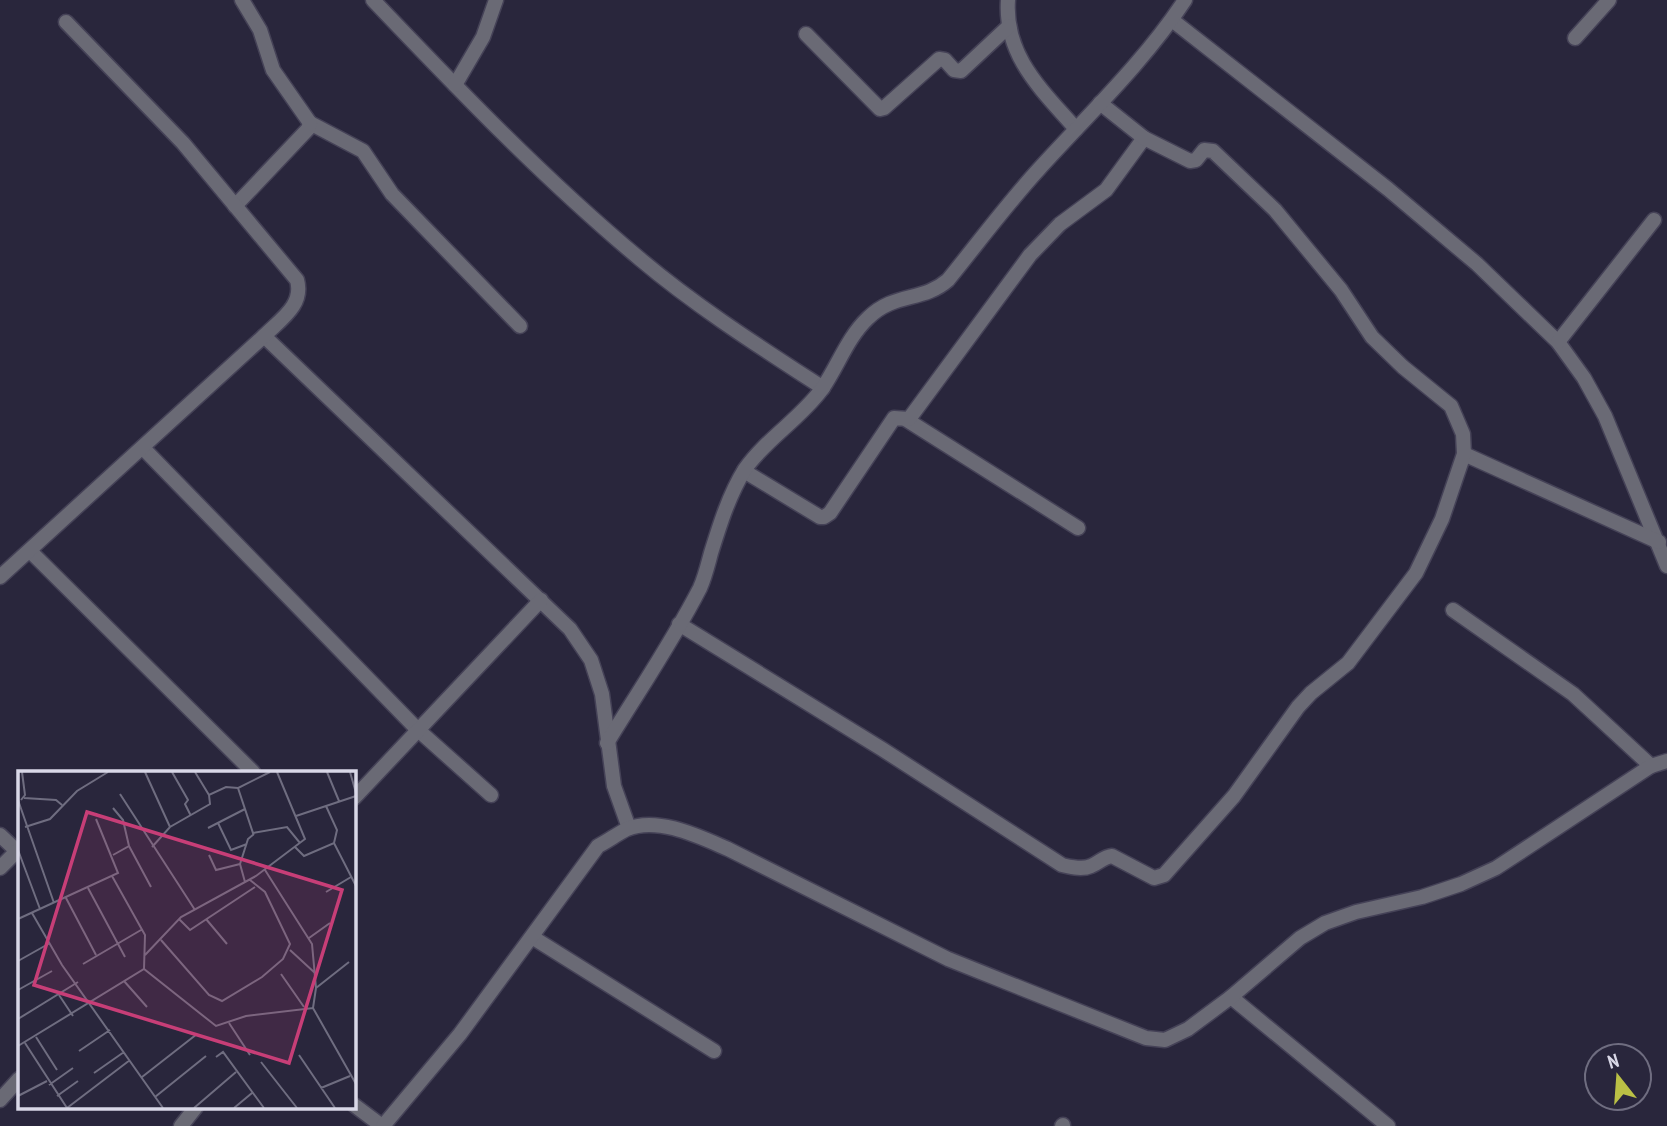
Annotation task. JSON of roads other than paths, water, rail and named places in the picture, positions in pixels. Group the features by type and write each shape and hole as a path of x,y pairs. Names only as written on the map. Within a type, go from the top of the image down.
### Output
{"street":[{"path":"243,0 260,30 273,70 310,123 363,151 391,194 520,326"},
{"path":"373,0 571,200 642,261 719,321 823,388"},
{"path":"455,85 482,37 496,0"},
{"path":"1008,0 1009,26 1019,61 1076,129"},
{"path":"607,743 701,586 728,502 755,456 798,418 823,388 850,340 880,306 900,298 928,293 947,281 1036,172 1172,20 1185,0"},
{"path":"1574,38 1609,0"},
{"path":"1172,20 1388,189 1477,264 1558,342 1584,378 1605,415 1667,566"},
{"path":"0,577 264,336 296,304 300,291 297,280 183,143 66,22"},
{"path":"806,34 880,109 939,59 945,60 954,70 961,71 1009,26"},
{"path":"678,624 882,749 1062,865 1081,868 1092,866 1106,856 1112,856 1158,878 1164,875 1234,796 1298,707 1348,663 1416,572 1442,519 1464,454 1463,435 1451,406 1403,367 1373,337 1341,290 1275,210 1213,150 1204,150 1196,160 1190,161 1144,138 1100,103"},
{"path":"234,206 308,129 310,123"},
{"path":"907,420 1038,246 1060,224 1106,190 1144,138"},
{"path":"1558,342 1654,220"},
{"path":"264,336 570,629 591,660 602,694 614,786 629,828"},
{"path":"744,471 824,517 830,513 894,418 907,420 1078,528"},
{"path":"143,448 417,729 491,795"},
{"path":"1464,454 1659,542"},
{"path":"30,551 252,771"},
{"path":"355,797 541,600"},
{"path":"1453,610 1573,694 1651,766"},
{"path":"355,1106 382,1126 460,1034 598,846 629,828 662,825 696,835 948,958 1146,1038 1165,1040 1188,1029 1231,997 1300,938 1325,923 1356,912 1422,897 1461,884 1496,868 1651,766 1667,761"},
{"path":"0,835 18,852 0,868"},
{"path":"532,937 714,1051"},
{"path":"1231,997 1388,1126"},
{"path":"0,1100 18,1080"},
{"path":"181,1126 196,1108"}]}
